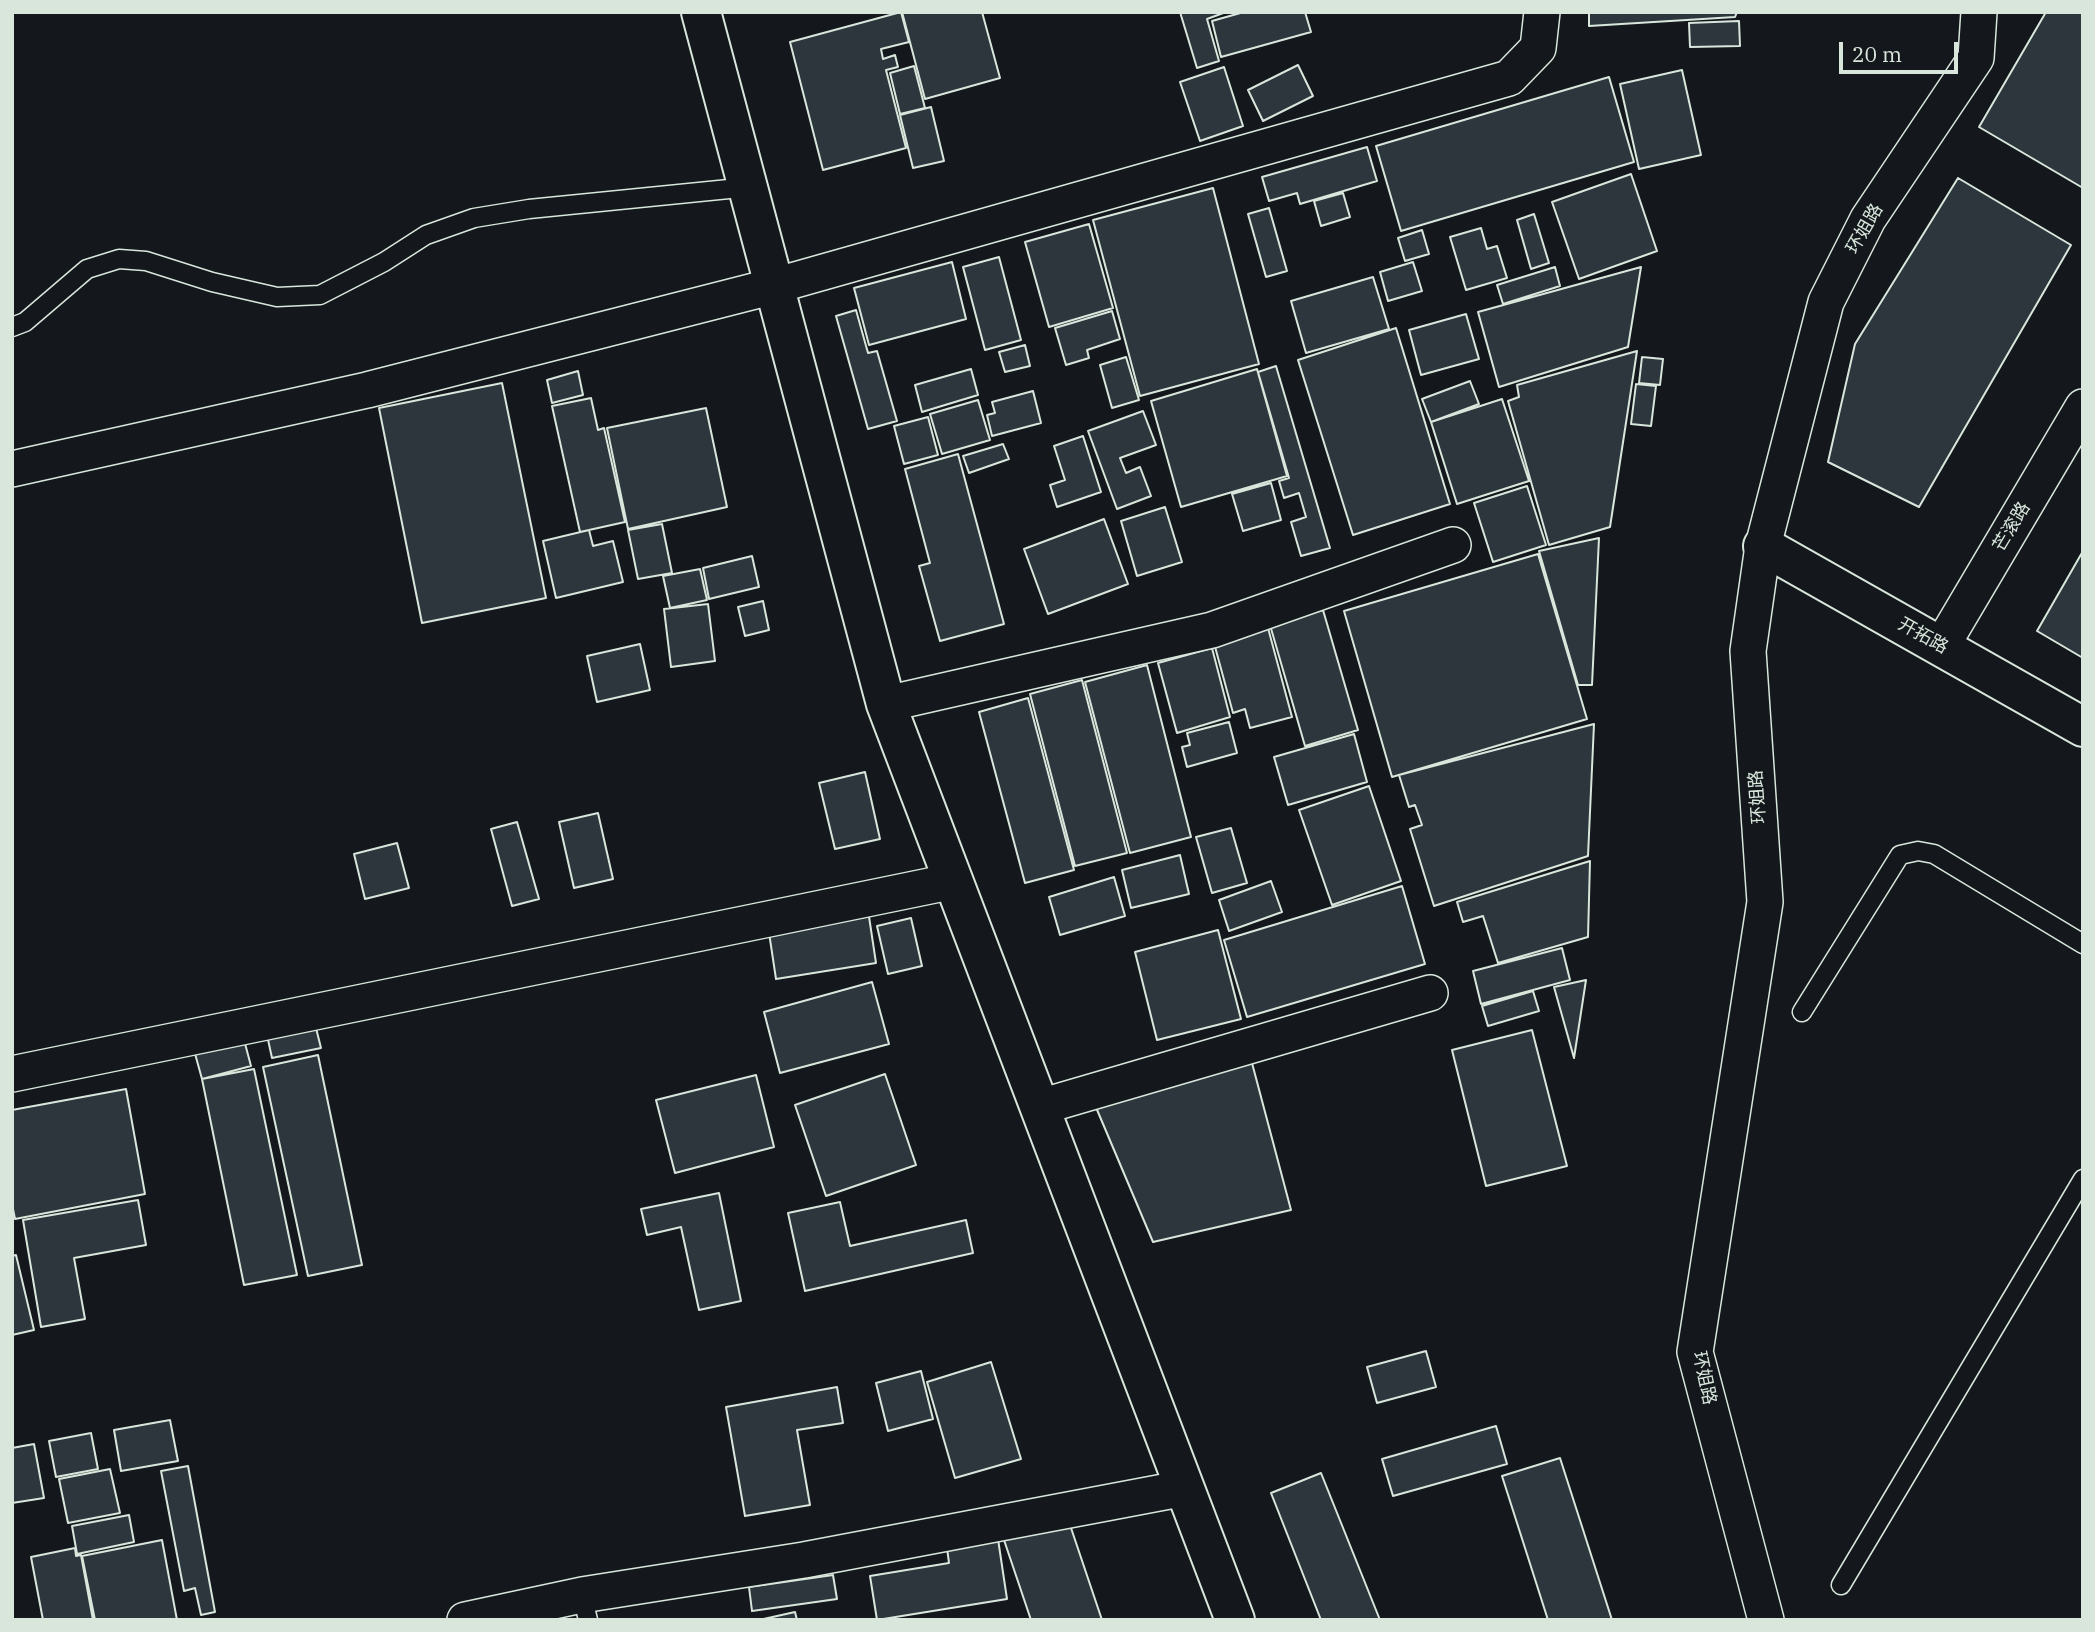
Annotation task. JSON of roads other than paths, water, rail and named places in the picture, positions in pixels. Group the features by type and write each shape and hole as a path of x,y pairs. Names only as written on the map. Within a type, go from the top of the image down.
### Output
{"main road":[{"path":"701,12 886,704 1235,1620"},
{"name":"开拓路","path":"1763,546 2083,727"}],"street":[{"path":"12,468 367,390 774,285 1509,78 1538,48 1542,12"},
{"name":"环姐路","path":"1766,1620 1695,1352 1765,902 1748,651 1763,546 1826,302 1868,219 1976,58 1979,12"},
{"name":"芒滚路","path":"1941,646 2083,407"},
{"path":"886,704 1212,630 1453,545"},
{"path":"12,1074 954,881"},
{"path":"1040,1107 1430,993"},
{"path":"465,1620 585,1608 804,1560 1185,1488"}],"lane":[{"path":"12,327 25,322 87,269 119,259 146,261 212,282 277,297 320,295 384,262 426,235 474,218 529,209 749,187"},
{"path":"1802,1012 1900,855 1918,851 1934,854 2083,944"},
{"path":"1841,1585 2083,1179"}]}
